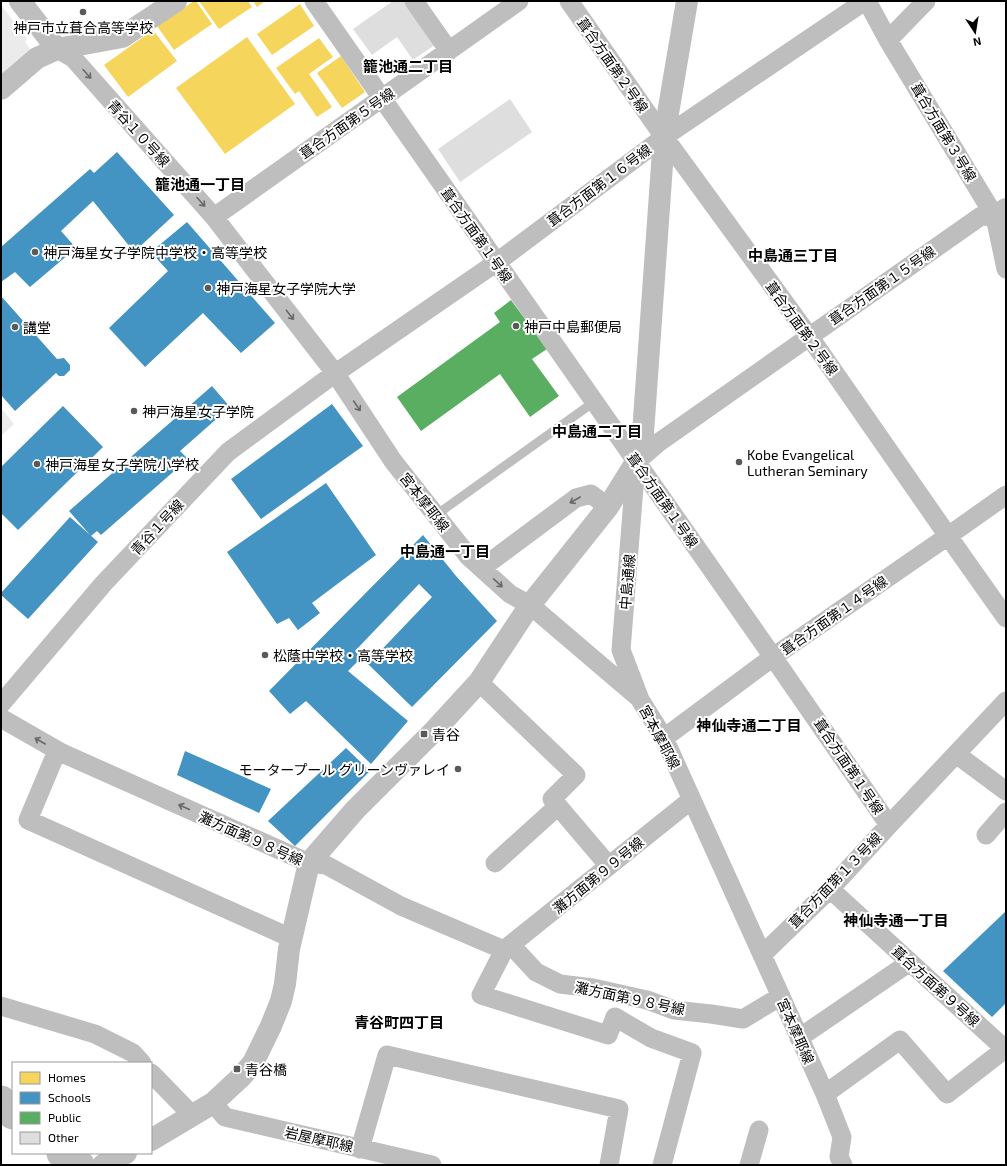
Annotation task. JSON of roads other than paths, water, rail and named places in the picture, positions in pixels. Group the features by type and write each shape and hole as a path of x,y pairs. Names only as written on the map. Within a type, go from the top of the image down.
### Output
{"street":[{"path":"20,1 57,49"},
{"path":"1,89 37,58 57,49 122,37 176,1"},
{"name":"葺合方面第１号線","path":"314,1 774,657 889,824"},
{"path":"414,1 449,50"},
{"name":"葺合方面第５号線","path":"214,217 519,1"},
{"name":"葺合方面第２号線","path":"569,1 664,137 809,336 1006,618"},
{"path":"152,1139 213,1103 241,1077 253,1063 281,1001 285,984 291,938 309,863 355,810 434,731 479,682 530,605 608,507 636,462 643,433 664,137 687,1"},
{"name":"葺合方面第１６号線","path":"335,373 497,262 664,137 866,1"},
{"name":"葺合方面第３号線","path":"866,1 888,40 1000,213 1006,269"},
{"path":"888,40 926,1"},
{"name":"青谷１０号線","path":"57,49 73,58 214,217 335,373"},
{"name":"葺合方面第１５号線","path":"636,462 658,443 981,216 1000,213"},
{"name":"宮本摩耶線","path":"335,373 393,461 469,557 510,594 530,605 639,698 664,738 825,1094 842,1137 839,1157 843,1165"},
{"name":"青谷１号線","path":"1,704 104,583 228,452 335,373"},
{"name":"中島通線","path":"636,462 621,650 639,698"},
{"path":"482,568 576,498 591,494 608,507"},
{"name":"葺合方面第１４号線","path":"664,738 774,657 1006,495"},
{"path":"479,682 576,775 552,799 610,866"},
{"name":"葺合方面第１３号線","path":"762,955 830,889 889,824 1006,701"},
{"name":"灘方面第９８号線","path":"1,718 58,751 309,863 326,865 401,906 507,948 536,972 560,984 593,988 647,1000 674,1010 743,1019 781,996"},
{"path":"58,751 28,820 291,938"},
{"path":"956,754 1003,782"},
{"name":"灘方面第９９号線","path":"507,948 691,800"},
{"path":"495,863 558,806"},
{"path":"986,835 1006,812"},
{"name":"葺合方面第９号線","path":"830,889 1006,1049"},
{"path":"507,948 480,995 608,1035 615,1017 651,1038 692,1053 662,1165"},
{"path":"799,1038 910,962"},
{"path":"1,1006 95,1034 133,1053 141,1062"},
{"path":"825,1094 900,1040 947,1094 1006,1049"},
{"path":"360,1149 387,1055 619,1109 609,1165"},
{"path":"152,1074 192,1115"},
{"name":"岩屋摩耶線","path":"213,1103 225,1117 432,1165"},
{"path":"749,1165 759,1130"},
{"path":"104,1164 124,1154"}],"lane":[{"path":"436,515 594,402"}],"waterway":[{"path":"1,1101 12,1113"},
{"path":"63,1154 79,1165"}],"place":[{"name":"神戸市立葺合高等学校","path":"83,12"},
{"name":"神戸海星女子学院中学校・高等学校","path":"35,252"},
{"name":"神戸海星女子学院大学","path":"208,288"},
{"name":"神戸中島郵便局","path":"516,326"},
{"name":"講堂","path":"15,327"},
{"name":"神戸海星女子学院","path":"134,411"},
{"name":"Kobe Evangelical Lutheran Seminary","path":"739,462"},
{"name":"神戸海星女子学院小学校","path":"37,464"},
{"name":"松蔭中学校・高等学校","path":"265,655"},
{"name":"青谷","path":"424,734"},
{"name":"モータープール グリーンヴァレイ","path":"458,769"},
{"name":"青谷橋","path":"237,1069"}],"district":[{"name":"籠池通二丁目","path":"408,66"},
{"name":"籠池通一丁目","path":"200,184"},
{"name":"中島通三丁目","path":"793,255"},
{"name":"中島通二丁目","path":"597,431"},
{"name":"中島通一丁目","path":"445,551"},
{"name":"神仙寺通二丁目","path":"749,725"},
{"name":"神仙寺通一丁目","path":"896,920"},
{"name":"青谷町四丁目","path":"399,1022"}]}
